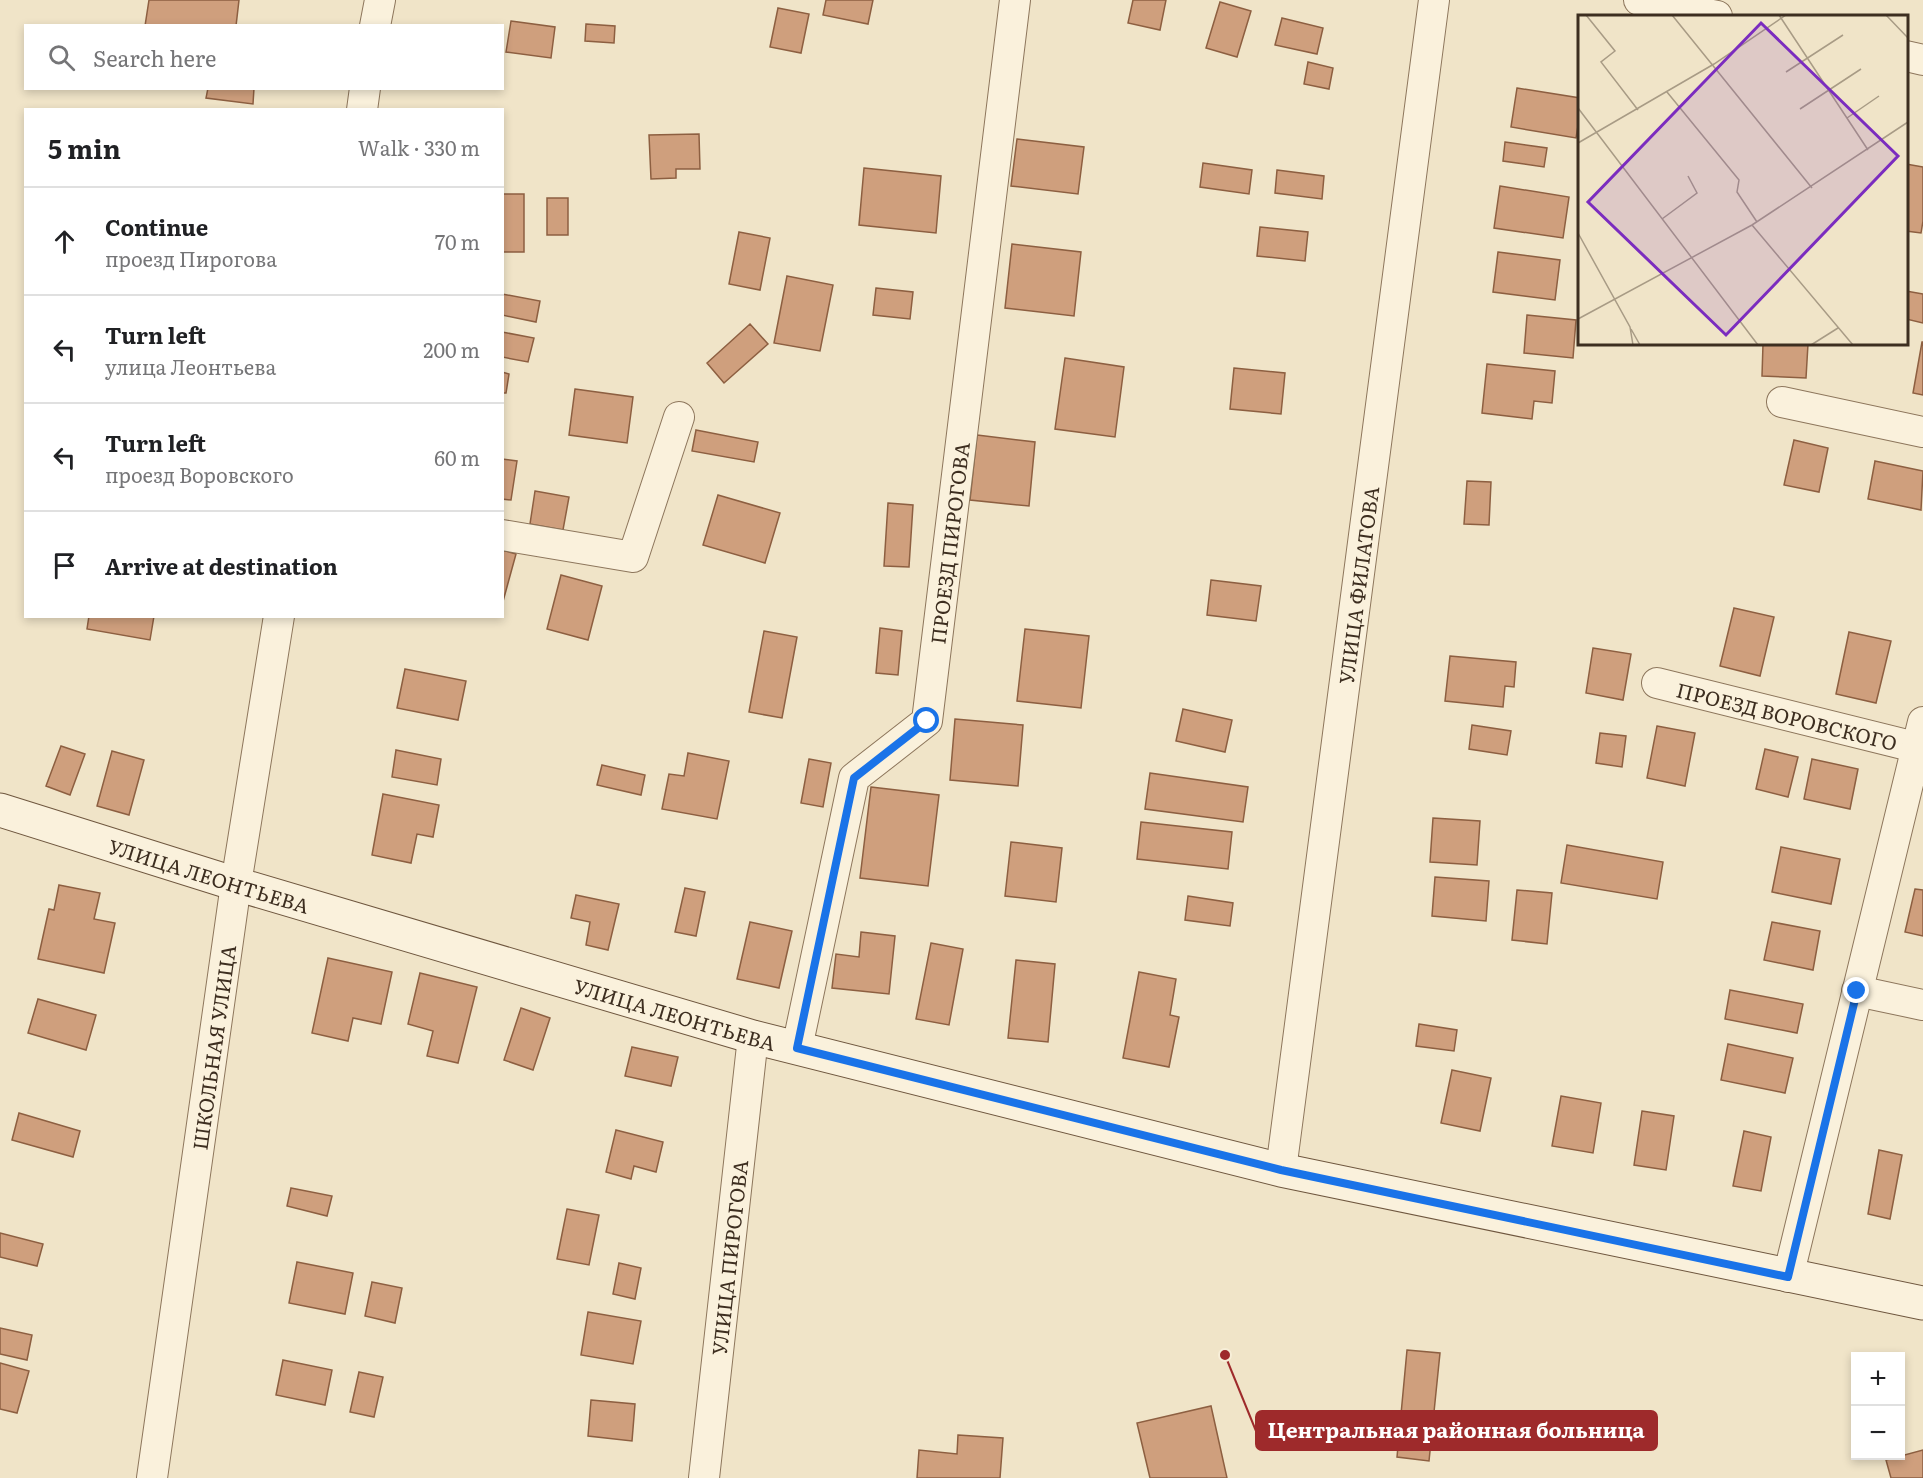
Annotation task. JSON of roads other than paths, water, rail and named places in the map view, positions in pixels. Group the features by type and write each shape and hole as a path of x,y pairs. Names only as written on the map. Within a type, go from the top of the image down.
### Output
{"street":[{"path":"375,24 380,0"},
{"name":"ПРОЕЗД ПИРОГОВА","path":"797,1048 854,778 927,721 1015,0"},
{"name":"УЛИЦА ФИЛАТОВА","path":"1281,1170 1434,0"},
{"path":"1639,0 1712,15"},
{"path":"1908,57 1923,60"},
{"path":"362,108 365,90"},
{"path":"1782,402 1923,432"},
{"path":"504,535 633,557 679,417"},
{"name":"ШКОЛЬНАЯ УЛИЦА","path":"152,1478 236,884 279,618"},
{"name":"ПРОЕЗД ВОРОВСКОГО","path":"1657,683 1921,740 1788,1277"},
{"name":"УЛИЦА ЛЕОНТЬЕВА","path":"0,810 236,884 753,1037 1281,1170 1923,1304"},
{"path":"1857,991 1923,1005"},
{"name":"УЛИЦА ПИРОГОВА","path":"704,1478 753,1037"}],"place":[{"name":"Центральная районная больница","path":"1225,1355"}]}
